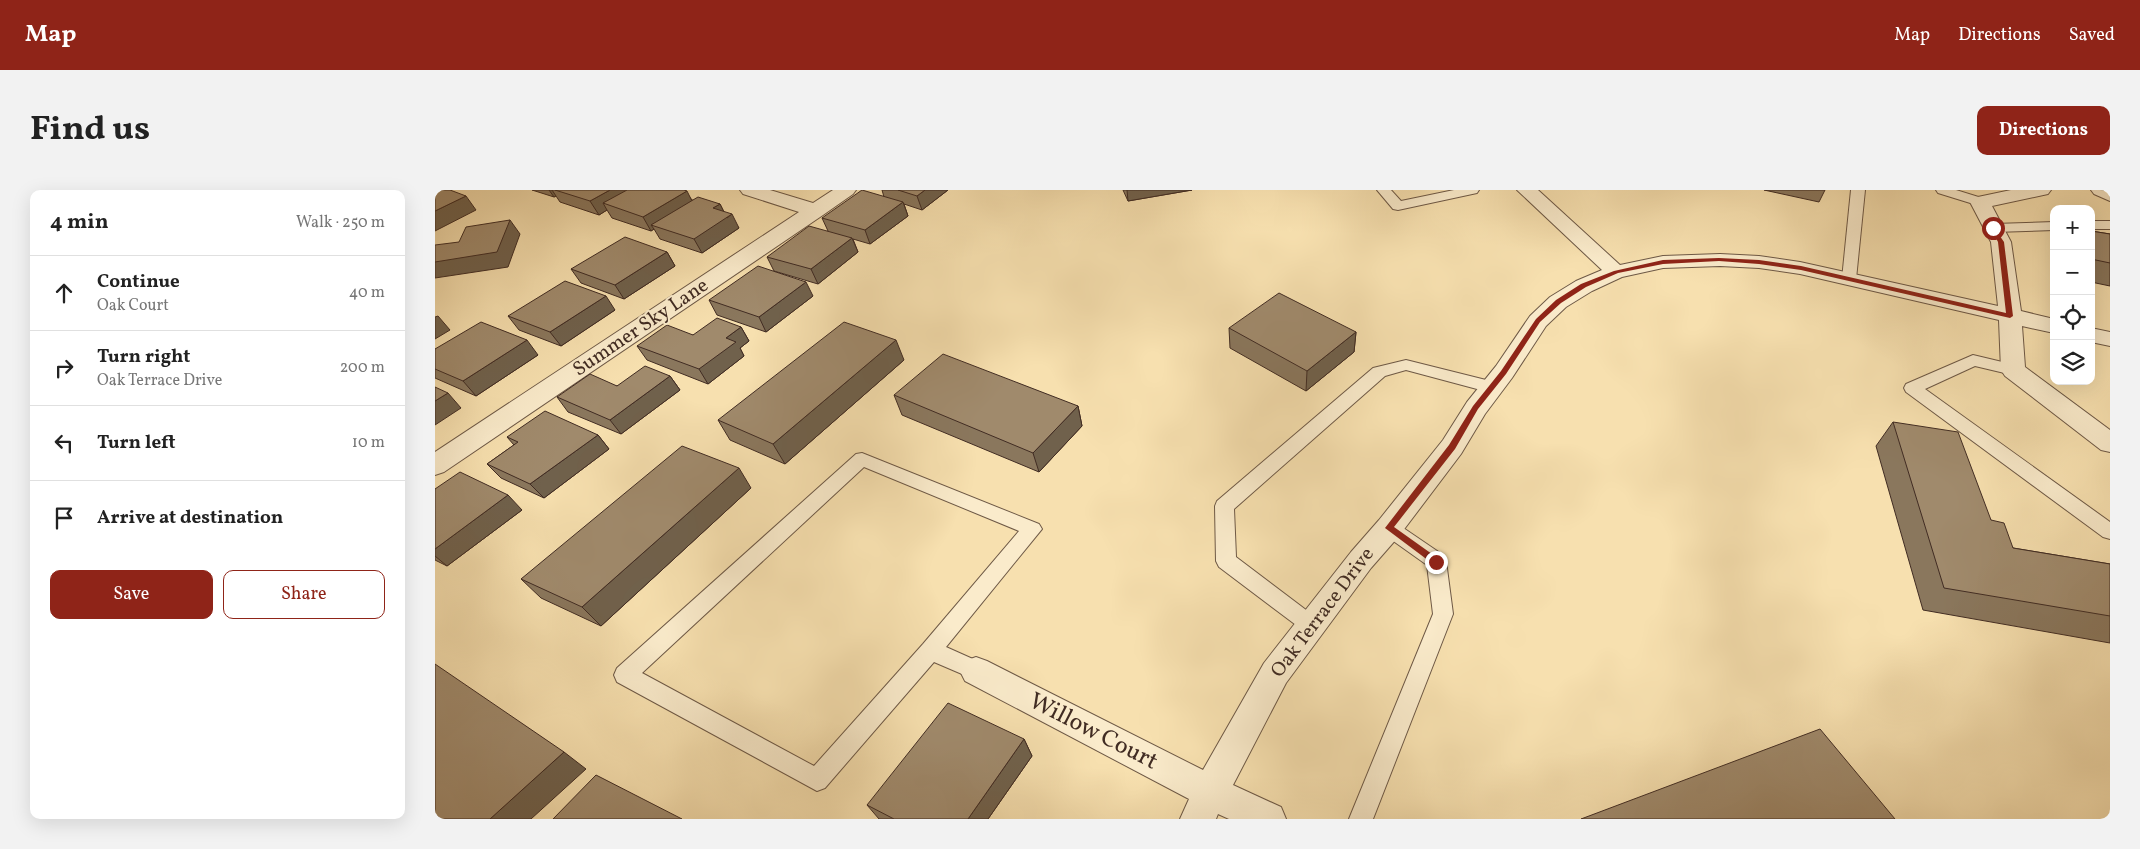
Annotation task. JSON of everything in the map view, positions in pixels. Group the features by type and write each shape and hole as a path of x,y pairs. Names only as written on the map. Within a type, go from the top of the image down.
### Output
{"street":[{"path":"750,190 816,210"},
{"name":"Summer Sky Lane","path":"435,465 846,190"},
{"path":"1527,190 1616,272"},
{"path":"2041,190 1980,202 2001,242 2010,316 2013,370 2110,444"},
{"path":"2101,190 2110,195"},
{"name":"Oak Terrace Drive","path":"1187,819 1204,806 1275,673 1361,560 1389,528 1452,447 1476,408 1538,321 1559,302 1584,286 1616,272 1663,262 1719,260 1759,262 1801,268 2050,325"},
{"path":"2095,336 2110,339"},
{"name":"Willow Court","path":"976,671 1204,806 1268,819"}],"lane":[{"path":"1384,190 1398,206 1472,190"},
{"path":"1849,279 1858,190"},
{"path":"1943,190 1980,202"},
{"path":"2095,225 2110,225"},
{"path":"1993,228 2050,226"},
{"path":"2013,370 1973,360 1912,388 2110,532"},
{"path":"1311,625 1226,561 1224,506 1379,372 1406,365 1492,387"},
{"path":"862,459 1033,529 931,650 817,780 625,675 862,459"},
{"path":"1361,819 1443,614 1436,562 1389,528"},
{"path":"931,650 976,671"}],"building":[{"path":"435,190 450,190 466,196 435,211"},
{"path":"555,190 610,190 590,201"},
{"path":"627,190 687,191 643,217 603,203"},
{"path":"862,190 903,202 865,230 822,218"},
{"path":"898,190 925,190 917,196"},
{"path":"698,197 720,204 713,208 732,214 694,239 651,225"},
{"path":"510,220 497,252 435,262 435,245 459,242 466,227"},
{"path":"809,226 852,238 811,269 767,257"},
{"path":"2095,232 2110,234 2110,263 2095,260"},
{"path":"625,237 667,252 615,285 571,269"},
{"path":"758,266 806,282 759,317 709,300"},
{"path":"565,281 606,296 550,332 508,316"},
{"path":"1279,293 1356,332 1307,371 1229,328"},
{"path":"717,318 741,327 726,338 736,342 699,369 637,346 667,325 693,335"},
{"path":"481,322 527,340 463,381 435,369 435,349"},
{"path":"844,322 896,340 773,444 718,420"},
{"path":"943,354 1078,406 1033,453 894,395"},
{"path":"645,366 670,376 610,420 557,397 590,374 617,386"},
{"path":"435,387 448,393 435,401"},
{"path":"545,411 598,435 530,484 487,464 518,442 507,437"},
{"path":"1893,422 1958,432 1991,520 2004,523 2013,548 2110,564 2110,616 1944,588"},
{"path":"682,446 739,468 582,607 521,579"},
{"path":"460,472 508,495 435,549 435,489"},
{"path":"435,664 564,752 490,819 441,819 435,814"},
{"path":"948,703 1024,739 968,819 894,819 867,805"},
{"path":"1820,729 1895,819 1581,819"},
{"path":"596,775 682,819 553,819"}],"route":[{"path":"1436,562 1389,528 1452,447 1476,408 1504,372 1538,321 1559,302 1584,286 1616,272 1663,262 1719,260 1759,262 1801,268 2010,316 2001,242 1993,228"}]}
